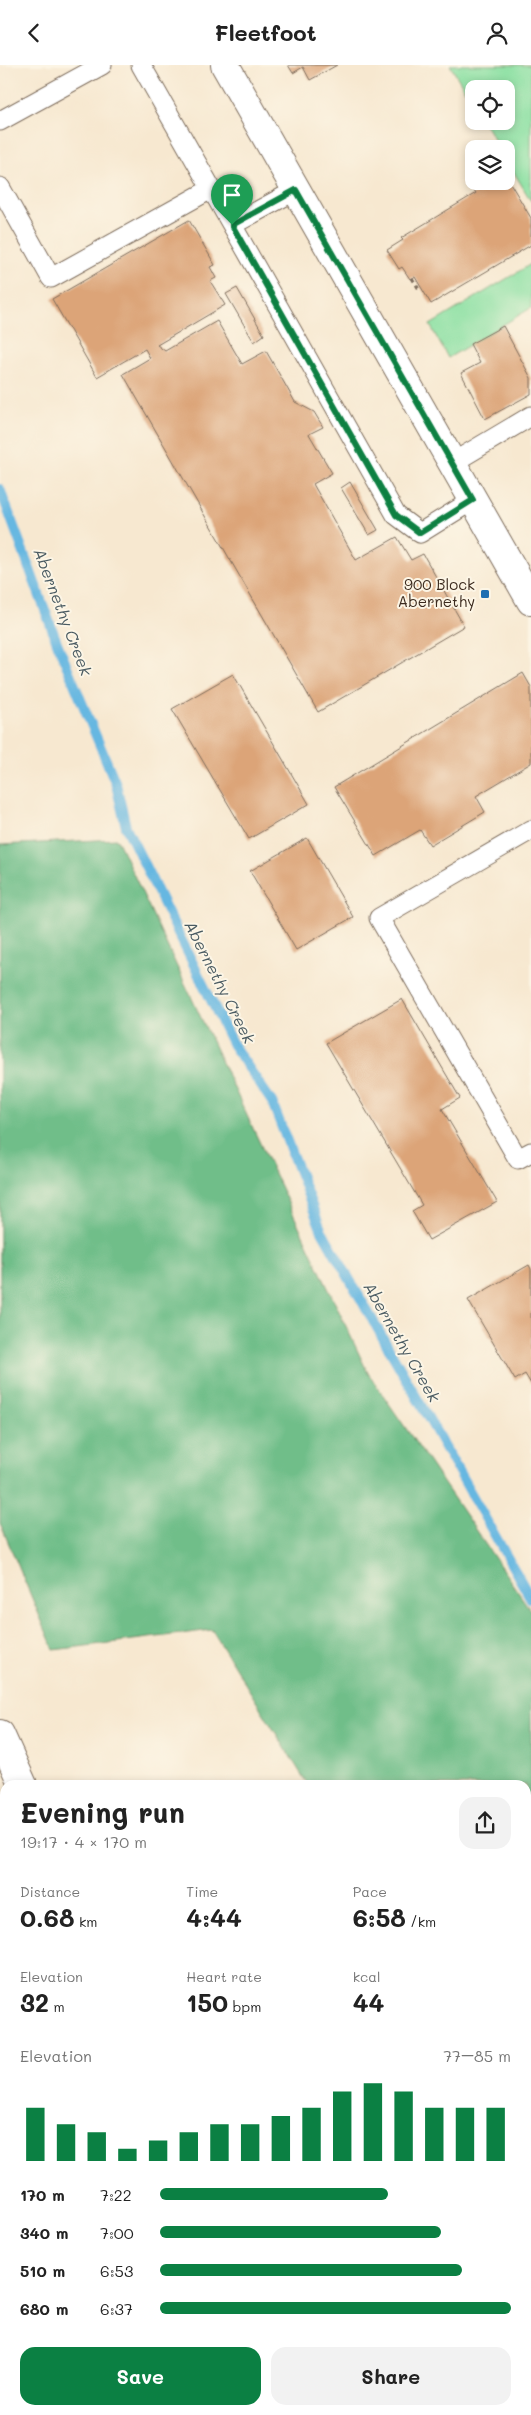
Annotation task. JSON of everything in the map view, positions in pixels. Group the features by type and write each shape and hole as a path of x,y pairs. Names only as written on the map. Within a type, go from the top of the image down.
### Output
{"main road":[{"path":"224,65 531,601"},
{"path":"0,1734 21,1780"}],"lane":[{"path":"0,121 102,65"},
{"path":"141,65 396,515 420,533 473,500"},
{"path":"0,187 51,278 211,189"},
{"path":"232,225 296,190"},
{"path":"452,463 531,416"},
{"path":"531,830 379,918 518,1159 531,1152"}],"path":[{"path":"412,278 420,291"}],"green space":[{"path":"450,65 531,65 531,201 515,174 515,140 495,140 488,130 515,130 515,80 465,80 465,90"},
{"path":"531,264 531,308 448,358 430,325"},
{"path":"117,839 368,1373 531,1611 531,1780 305,1780 212,1630 54,1650 0,1523 0,845"}],"building":[{"path":"288,65 337,65 310,80 303,67 293,73"},
{"path":"474,190 514,190 531,218 531,245 431,304 415,277 410,279 402,267 399,269 387,250 403,240 401,238 476,193"},
{"path":"189,220 215,265 210,267 216,278 210,281 225,305 157,345 165,351 217,321 242,364 266,351 295,402 314,412 323,427 309,434 332,473 313,484 356,560 397,537 411,560 423,554 464,626 318,712 123,374 150,358 145,349 97,377 52,299"},
{"path":"237,288 264,335 254,342 226,294"},
{"path":"503,326 531,378 531,394 485,419 461,373 480,363 470,344"},
{"path":"350,482 378,530 369,535 341,488"},
{"path":"523,673 531,687 531,763 476,796 485,812 430,845 420,830 376,856 334,787"},
{"path":"233,674 309,804 249,839 172,709"},
{"path":"307,838 353,917 296,950 250,871"},
{"path":"402,999 460,1098 442,1109 497,1202 429,1240 412,1211 422,1205 326,1043"},
{"path":"529,1265 531,1269 531,1384 525,1374 515,1380 468,1300"}],"waterway":[{"name":"Abernethy Creek","path":"0,489 58,645 116,784 126,827 233,1045 272,1102 321,1229 531,1599"}],"place":[{"name":"900 Block Abernethy","path":"485,594"}],"route":[{"path":"296,190 473,500 420,533 396,515 232,225 296,190"}]}
